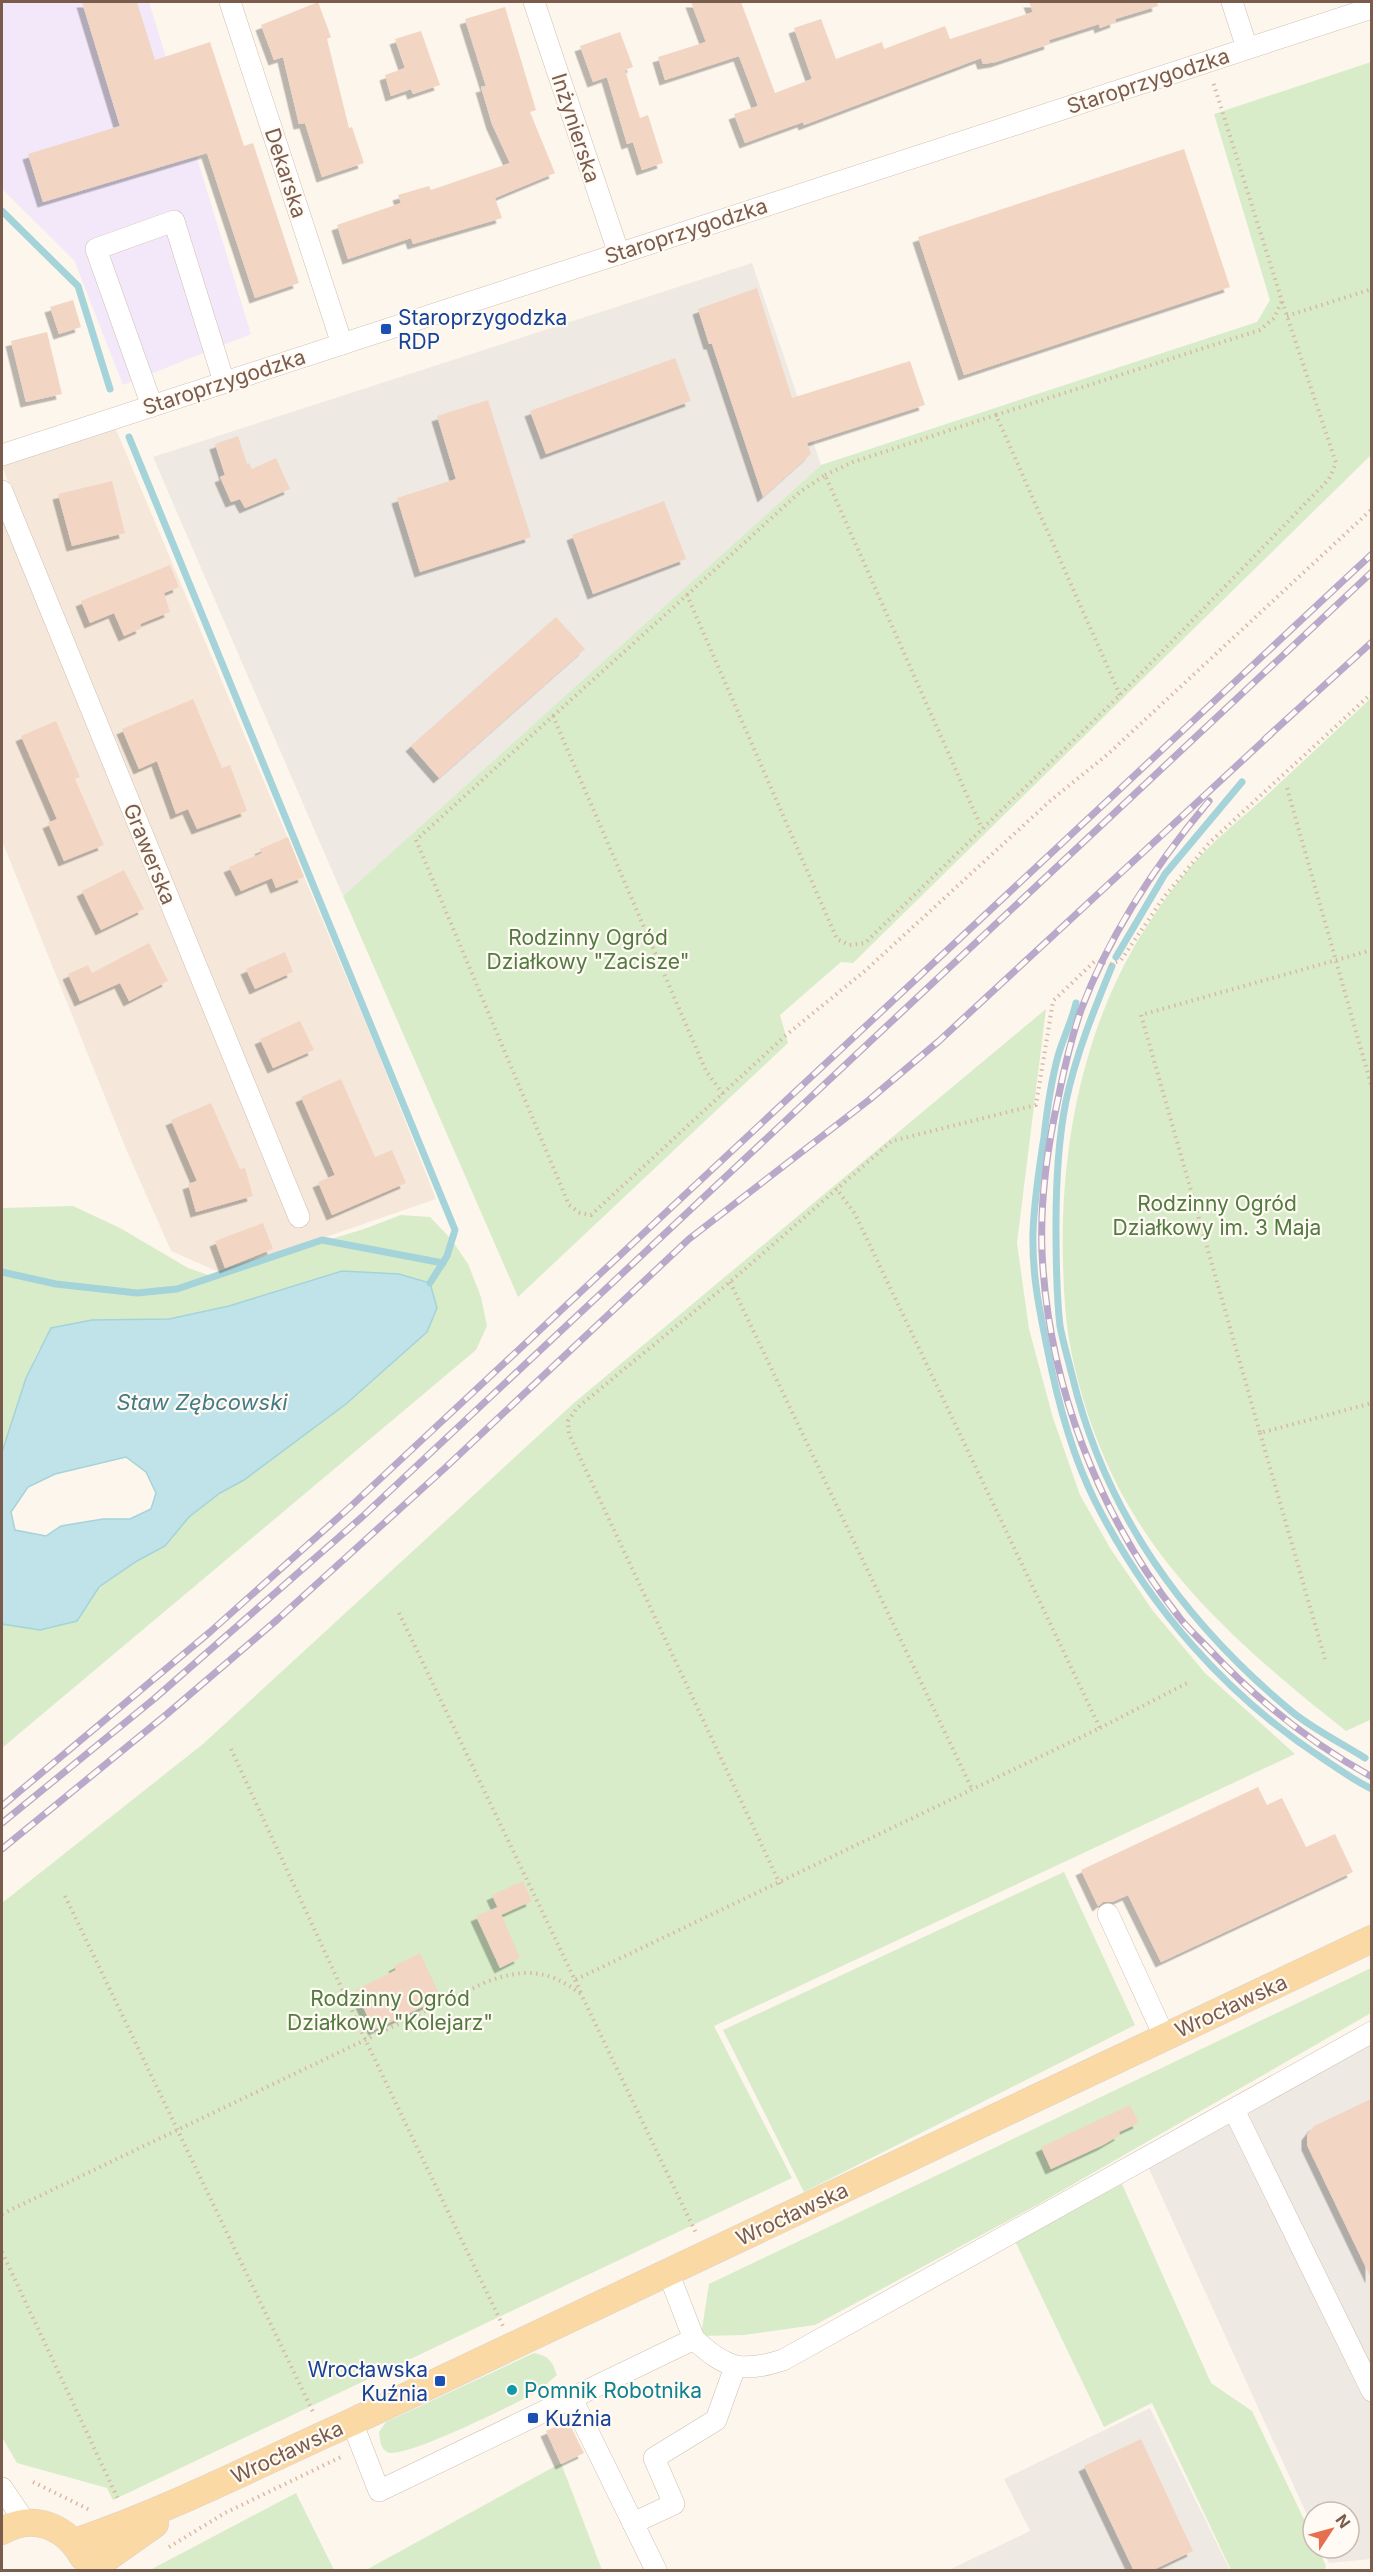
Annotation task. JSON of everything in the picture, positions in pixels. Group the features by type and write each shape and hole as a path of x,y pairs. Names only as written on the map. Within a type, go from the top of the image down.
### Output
{"main road":[{"name":"Wrocławska","path":"75,2542 212,2487 352,2422 1371,1939"},
{"name":"Wrocławska","path":"89,2571 119,2548 212,2487"},
{"path":"13,2527 43,2523 60,2530 75,2542 89,2571"}],"street":[{"name":"Dekarska","path":"230,2 342,344"},
{"name":"Inżynierska","path":"534,2 619,254"},
{"path":"1232,2 1247,48"},
{"name":"Staroprzygodzka","path":"2,455 1371,8"},
{"path":"152,406 96,249 174,220 224,382"},
{"name":"Grawerska","path":"2,491 299,1218"},
{"path":"1108,1914 1165,2037"},
{"path":"668,2272 694,2339 707,2351 735,2367 760,2367 783,2360 1371,2032"},
{"path":"1234,2110 1371,2391"},
{"path":"352,2422 379,2491 694,2339"},
{"path":"633,2523 674,2504 654,2458 716,2420 735,2367"},
{"path":"572,2399 656,2571"},
{"path":"2,2488 13,2527"}],"path":[{"path":"687,596 837,939 849,945 865,943 1120,695 1329,479 1336,463 1207,62"},
{"path":"1287,316 1371,289"},
{"path":"1282,301 1274,318 1260,330 853,462 825,475 800,492 416,840 569,1205 580,1213 591,1215 785,1036 866,970 1050,801 1108,754 1371,509"},
{"path":"996,415 1120,695"},
{"path":"825,475 982,829"},
{"path":"780,1884 569,1434 568,1421 577,1408 730,1281 892,1141 1036,1105 1053,1001 1095,961 1111,964 1121,960 1164,897 1202,851 1371,693"},
{"path":"553,716 706,1071 723,1094"},
{"path":"1287,788 1371,1088"},
{"path":"1325,1659 1141,1015 1371,950"},
{"path":"836,1188 855,1214 1100,1728"},
{"path":"730,1281 972,1789"},
{"path":"1260,1433 1371,1403"},
{"path":"399,1613 692,2224"},
{"path":"574,1980 780,1884 1100,1728 1187,1683"},
{"path":"231,1749 366,2041 500,2318"},
{"path":"65,1896 310,2407"},
{"path":"2,2214 486,1982 510,1973 536,1972 563,1981 581,1994"},
{"path":"2,2252 121,2505"},
{"path":"33,2482 101,2515"}],"shaded area":[{"path":"2,2 149,2 251,334 123,385 74,260 2,189"},
{"path":"752,263 821,465 343,896 153,457"},
{"path":"115,427 379,1055 436,1199 221,1273 171,1251 126,1149 2,841 2,514 296,1193 2,466"},
{"path":"1371,2032 1371,2559 1361,2560 1361,2500 1301,2502 1145,2160"},
{"path":"1150,2408 1230,2570 949,2570 1030,2531 1004,2479"},
{"path":"1328,2560 1360,2560 1329,2563"}],"green space":[{"name":"Rodzinny Ogród Działkowy \"Zacisze\"","path":"1371,62 1371,455 853,963 841,962 780,1015 788,1043 518,1297 343,896 821,465 1257,322 1270,300 1214,114"},
{"name":"Rodzinny Ogród Działkowy im. 3 Maja","path":"1371,698 1372,1719 1346,1731 1284,1681 1225,1627 1172,1568 1148,1537 1127,1503 1100,1446 1085,1406 1074,1365 1065,1304 1063,1223 1070,1140 1087,1059 1116,982 1135,945 1155,913 1201,855"},
{"name":"Rodzinny Ogród Działkowy \"Kolejarz\"","path":"1046,1009 1017,1243 1029,1329 1053,1418 1080,1495 1110,1548 1153,1611 1205,1673 1295,1754 714,2026 792,2178 113,2500 107,2488 17,2463 2,2437 2,1903 203,1744 575,1402"},
{"path":"73,1206 120,1228 188,1268 217,1278 401,1215 430,1217 451,1239 468,1264 481,1297 487,1326 476,1350 2,1748 2,1624 40,1630 77,1621 99,1587 137,1561 165,1546 189,1517 220,1493 244,1480 346,1404 427,1332 437,1308 229,1306 169,1319 92,1320 39,1349 26,1378 2,1452 2,1208"},
{"path":"1064,1872 1135,2025 804,2192 723,2030"},
{"path":"1371,1968 1371,2013 1037,2205 815,2325 744,2335 701,2336 709,2284"},
{"path":"1122,2184 1211,2383 1252,2411 1301,2513 1301,2560 1323,2560 1326,2566 1324,2570 1231,2570 1152,2403 1104,2427 1015,2241"},
{"path":"534,2353 549,2360 557,2375 535,2393 478,2421 412,2449 396,2453 387,2452 383,2448 379,2432 386,2422"},
{"path":"561,2463 602,2570 366,2570"},
{"path":"296,2493 334,2570 150,2570"}],"water":[{"name":"Staw Zębcowski","path":"342,1271 399,1274 430,1283 437,1308 427,1332 346,1404 244,1480 220,1493 189,1517 165,1546 137,1561 99,1587 77,1621 40,1630 2,1624 2,1452 26,1378 51,1328 92,1320 169,1319 229,1306","holes":["126,1457 146,1472 156,1493 151,1509 130,1519 103,1519 61,1526 46,1536 15,1530 11,1512 28,1487 55,1474"]}],"building":[{"path":"82,2 137,2 155,60 210,42 244,146 253,143 299,283 255,298 207,153 43,202 28,154 120,126"},
{"path":"318,2 331,37 327,39 349,128 352,127 364,163 322,177 305,123 299,124 283,57 274,60 261,25"},
{"path":"691,2 741,2 775,93 812,79 794,28 821,19 836,59 882,42 884,49 945,26 950,39 1033,12 1029,2 1157,2 1158,6 1115,19 1116,22 1100,28 1099,24 1049,40 1050,44 996,62 983,64 981,58 804,125 803,122 745,143 734,114 758,106 739,56 665,80 658,57 706,42"},
{"path":"505,7 536,110 530,112 555,173 495,198 502,218 413,244 411,238 348,259 337,225 401,203 398,195 429,186 431,190 510,163 492,124 481,87 486,86 465,19"},
{"path":"421,31 440,85 413,94 411,89 391,96 385,75 405,68 395,39"},
{"path":"620,32 633,67 625,70 640,118 648,115 663,163 642,170 633,142 627,144 607,77 593,82 580,46"},
{"path":"1184,149 1230,287 964,375 918,237"},
{"path":"757,288 792,398 910,361 925,405 807,443 811,454 763,497 698,309"},
{"path":"73,300 81,327 59,334 50,307"},
{"path":"47,332 62,394 26,402 11,341"},
{"path":"675,358 691,401 546,454 530,411"},
{"path":"488,400 531,537 420,572 397,498 456,479 437,416"},
{"path":"238,436 247,464 249,463 252,469 276,458 290,489 245,508 240,499 231,502 220,477 225,475 215,444"},
{"path":"112,481 125,533 72,546 58,494"},
{"path":"664,501 686,559 593,594 572,535"},
{"path":"170,565 179,587 164,593 170,612 140,624 142,628 124,636 114,613 90,623 81,601"},
{"path":"556,617 585,649 439,778 411,746"},
{"path":"193,699 222,768 230,765 247,811 197,829 188,809 176,814 157,761 139,769 122,729"},
{"path":"56,721 80,777 75,779 104,845 64,861 48,823 57,819 21,736"},
{"path":"288,837 304,877 276,888 272,878 241,891 229,867 262,853 260,849"},
{"path":"124,870 144,909 101,930 82,891"},
{"path":"149,943 168,981 129,1001 120,983 80,1001 68,974 88,965 92,973"},
{"path":"285,952 293,972 255,989 246,969"},
{"path":"300,1021 314,1050 273,1068 260,1039"},
{"path":"341,1079 375,1157 392,1150 406,1183 332,1215 318,1182 335,1175 301,1097"},
{"path":"211,1103 240,1169 245,1168 253,1196 196,1212 188,1184 197,1181 171,1120"},
{"path":"263,1223 273,1249 225,1268 215,1241"},
{"path":"1258,1787 1267,1805 1282,1798 1306,1847 1335,1834 1353,1872 1161,1962 1128,1895 1112,1902 1103,1902 1098,1906 1081,1870"},
{"path":"523,1881 532,1901 501,1915 492,1895"},
{"path":"498,1907 520,1958 500,1968 476,1916"},
{"path":"420,1953 441,1998 374,2030 355,1990 396,1970 394,1966"},
{"path":"1371,2099 1371,2278 1307,2145 1307,2135 1314,2126"},
{"path":"1130,2105 1139,2123 1119,2132 1120,2135 1103,2145 1051,2169 1041,2147"},
{"path":"568,2421 584,2453 561,2464 546,2431"},
{"path":"1141,2439 1193,2551 1151,2571 1134,2571 1084,2466"}],"waterway":[{"path":"2,211 78,286 110,389"},
{"path":"129,437 455,1230 447,1256 430,1283"},
{"path":"1116,957 1165,874 1242,782"},
{"path":"1112,966 1086,1032 1070,1084 1061,1131 1057,1178 1056,1262 1060,1326 1086,1425 1105,1473 1127,1518 1153,1561 1183,1602 1216,1640 1291,1711 1365,1758"},
{"path":"1076,1003 1058,1056 1051,1086 1036,1197 1033,1248 1041,1318 1051,1367 1066,1426 1086,1483 1116,1540 1139,1577 1193,1646 1223,1678 1289,1735 1372,1789"},
{"path":"2,1272 56,1284 137,1293 177,1289 322,1240 443,1263"}],"railway":[{"path":"2,1806 210,1632 350,1507 1372,554"},
{"path":"2,1823 154,1699 362,1517 1372,572"},
{"path":"1265,739 1372,642"},
{"path":"2,1849 167,1714 278,1619 445,1468 689,1239 869,1100 939,1041 1271,734"},
{"path":"1209,801 1171,849 1136,900 1106,954 1077,1021 1060,1088 1045,1175 1042,1252 1046,1301 1055,1350 1082,1445 1124,1535 1150,1577 1186,1626 1247,1687 1286,1720 1349,1764 1372,1777"}],"place":[{"name":"Staroprzygodzka RDP","path":"386,329"},
{"name":"Wrocławska Kuźnia","path":"440,2381"},
{"name":"Pomnik Robotnika","path":"512,2390"},
{"name":"Kuźnia","path":"533,2418"}]}
